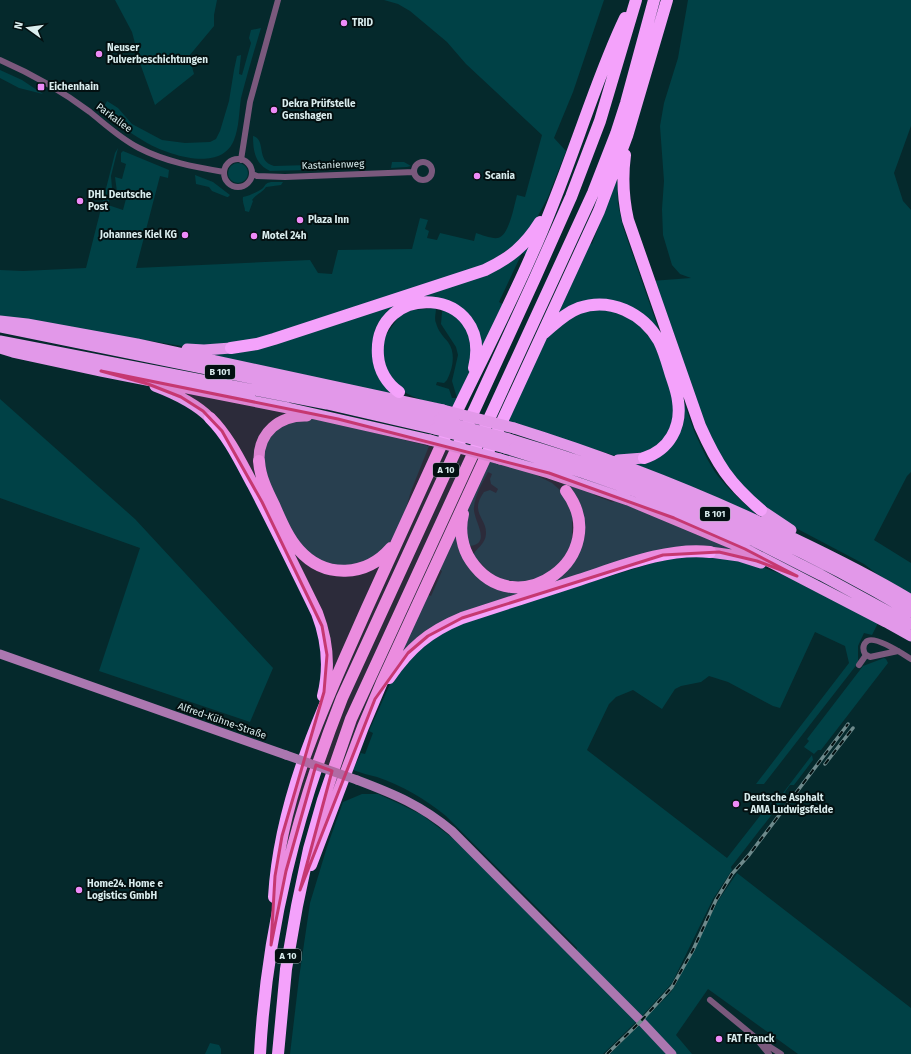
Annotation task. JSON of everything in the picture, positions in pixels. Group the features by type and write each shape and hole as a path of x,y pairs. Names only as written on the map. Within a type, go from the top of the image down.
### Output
{"highway":[{"path":"312,735 332,686 405,525 533,252 556,196 614,41 635,0"},
{"name":"A 10","path":"260,1054 264,1000 271,945 286,871 313,775 355,670 571,197 600,121 635,0"},
{"name":"A 10","path":"278,1054 286,969 291,937 309,849 323,800 352,719 593,193 616,134 626,103 654,0"},
{"path":"300,890 319,846 375,699 599,211 632,121 667,0"},
{"path":"632,121 624,166 623,182 624,202 628,220 691,402 711,452 728,478 761,510 834,557"},
{"path":"137,344 188,349 231,348 257,344 485,270 500,263 520,248 531,236 556,196"},
{"path":"429,407 399,392 391,386 384,376 378,360 377,349 383,327 398,310 424,301 442,304 453,309 471,327 475,339 476,351 473,372 454,419"},
{"path":"542,335 570,312 579,308 595,305 613,306 637,316 648,326 663,349 676,390 679,413 675,432 669,441 657,452 644,458 612,461"},
{"name":"B 101","path":"0,321 27,324 137,344 429,407 439,420"},
{"name":"B 101","path":"0,327 329,394 439,420 630,489 747,538 821,574 911,624"},
{"name":"B 101","path":"0,341 327,404 439,420 514,428 651,475 722,505 834,557 911,600"},
{"name":"B 101","path":"0,348 12,352 101,371 281,406 430,440 531,467 585,484 674,518 745,549 911,636"},
{"path":"101,371 165,390 193,404 210,418 222,431 262,502 322,626 327,655 324,692 312,735 293,792 282,836 275,876 271,945"},
{"path":"338,419 296,416 284,420 273,426 265,436 261,446 259,469 264,484 291,540 309,560 321,566 344,571 354,570 376,563 384,556 391,548 405,525"},
{"name":"B 101","path":"507,444 590,465 683,500 756,531 817,561 911,612"},
{"path":"485,459 463,516 462,533 464,546 471,560 483,574 495,581 515,587 534,585 550,578 566,565 576,546 579,528 575,506 566,492 555,481 531,467"},
{"path":"375,699 408,653 428,636 450,623 625,566 663,555 684,552 710,552 740,556 797,576"}],"main road":[{"name":"Alfred-Kühne-Straße","path":"0,654 357,780 392,794 434,816 452,831 520,898 672,1054"}],"street":[{"path":"241,160 250,102 278,0"},
{"name":"Parkallee","path":"0,60 71,98 138,148 161,158 224,172"},
{"path":"241,160 250,165 252,174 249,183 246,186 237,188 229,184 224,176 224,172 228,163 241,160"},
{"name":"Kastanienweg","path":"252,174 257,176 285,176 414,172"},
{"path":"898,651 872,657 866,655 863,648 866,642 872,640 882,643 898,651 911,659"},
{"path":"880,655 884,653 886,649 882,643"},
{"path":"859,665 866,655"},
{"path":"710,1000 756,1038 781,1054"},
{"path":"756,1038 769,1054"}],"highlighted area":[{"path":"101,371 338,419 549,473 674,518 745,549 797,576 757,561 719,552 663,555 462,618 428,636 408,653 375,699 300,890 332,771 316,765 286,871 271,945 275,876 282,836 324,692 327,655 322,626 262,502 222,431 203,411 181,397 148,384"}],"shaded area":[{"path":"115,0 217,0 214,15 214,26 189,56 194,74 155,105 141,66 132,32"},
{"path":"384,0 604,0 573,92 554,138 566,151 548,197 532,227 522,240 485,265 260,339 196,347 182,346 0,317 0,270 23,271 86,268 115,153 118,148 111,176 112,188 108,205 123,210 127,195 117,192 115,177 122,179 126,164 121,162 121,153 123,151 169,170 168,178 160,176 136,268 310,260 318,273 332,274 338,250 412,249 420,218 428,220 425,229 429,231 427,238 437,240 440,233 474,241 476,233 493,238 502,236 508,226 517,195 525,197 542,135 466,64 447,42 410,11 398,4"},
{"path":"688,0 911,0 911,126 894,173 903,201 911,210 911,472 907,476 874,540 911,563 911,594 877,574 864,564 773,516 719,461 651,281 691,278 680,274 672,265 663,235 662,209 664,181 660,126 664,103 678,58"},
{"path":"261,28 241,98 236,135 227,150 218,156 207,159 194,158 181,156 157,148 116,123 99,110 103,109 107,101 118,108 132,124 162,140 185,143 210,142 216,139 229,101 237,56 241,55 239,74 242,75 251,43 249,38 251,30"},
{"path":"0,70 22,80 43,94 19,88 0,78"},
{"path":"253,136 260,142 265,160 274,166 345,164 346,169 270,171 258,161 254,152"},
{"path":"392,162 404,162 411,166 391,168"},
{"path":"238,163 245,166 248,173 245,180 238,183 231,180 228,173 231,166"},
{"path":"195,175 213,182 230,195 227,197 212,191 209,187 196,184"},
{"path":"617,178 618,204 623,227 694,431 714,471 732,492 758,516 633,465 639,463 678,429 660,340 610,302 555,318 587,242 592,244"},
{"path":"283,182 281,185 266,187 252,200 253,201 249,212 245,211 243,197 256,192 263,188 267,183"},
{"path":"530,244 527,255 522,253 499,302 504,305 480,356 468,319 418,300 377,335 394,395 202,355 237,352 473,279"},
{"path":"436,308 435,320 441,333 450,346 453,361 447,380 444,383 437,382 436,385 449,389 452,398 457,398 452,381 458,355 456,347 441,324 442,312 456,314 472,337 471,370 456,407 425,401 414,397 400,390 387,377 381,342 403,311"},
{"path":"605,308 636,321 654,343 670,384 675,413 669,433 651,451 619,457 506,421 547,337 571,314"},
{"path":"0,399 135,519 273,668 250,722 99,671 140,548 0,498"},
{"path":"298,419 318,419 429,446 411,491 403,519 392,540 381,554 363,565 343,568 314,559 294,537 265,478 263,451 268,438 281,426"},
{"path":"488,460 532,473 552,483 565,497 572,511 572,545 553,573 523,583 495,578 473,555 483,543 486,534 486,528 478,510 480,499 484,492 490,490 496,493 498,489 491,484 490,479 492,474 488,472 478,493 474,507 481,536 477,544 470,546 465,538 465,516"},
{"path":"564,481 595,492 594,495 612,502 617,500 739,551 711,547 527,593 404,651 400,649 426,594 431,596 442,571 437,568 458,524 471,566 528,589 577,552 568,489 563,484"},
{"path":"701,556 743,560 781,574 878,623 872,635 864,633 858,646 858,663 764,784 756,784 849,663 845,646 815,632 780,708 773,706 728,682 709,676 701,682 681,686 675,689 662,709 633,690 616,697 609,704 587,750 727,858 763,812 767,814 812,755 813,760 794,785 790,785 785,792 787,795 731,867 732,870 713,899 672,983 642,1016 576,951 577,948 446,816 430,804 405,789 377,777 353,770 361,753 365,754 373,733 369,731 390,684 417,650 455,625 653,563 677,557"},
{"path":"884,658 888,663 821,750 818,750 814,754 804,747 809,741 807,739 863,666"},
{"path":"362,794 378,794 400,804 422,815 454,839 637,1021 603,1054 290,1054 310,903 327,847 343,802"},
{"path":"737,873 911,1008 911,1054 798,1054 708,989 676,1035 692,1054 676,1054 644,1020 675,986 718,901"},
{"path":"640,1024 666,1054 610,1054"},
{"path":"210,1043 219,1045 221,1054 205,1054"}],"railway":[{"path":"607,1054 641,1021 672,987 693,950 716,900 732,874 749,855 848,724"},
{"path":"825,764 853,728"}],"place":[{"name":"TRID","path":"344,23"},
{"name":"Neuser Pulverbeschichtungen","path":"99,54"},
{"name":"Eichenhain","path":"41,87"},
{"name":"Dekra Prüfstelle Genshagen","path":"274,110"},
{"name":"Scania","path":"477,176"},
{"name":"DHL Deutsche Post","path":"80,201"},
{"name":"Plaza Inn","path":"300,220"},
{"name":"Johannes Kiel KG","path":"185,235"},
{"name":"Motel 24h","path":"254,236"},
{"name":"Deutsche Asphalt - AMA Ludwigsfelde","path":"736,804"},
{"name":"Home24. Home e Logistics GmbH","path":"79,890"},
{"name":"FAT Franck","path":"719,1039"}]}
